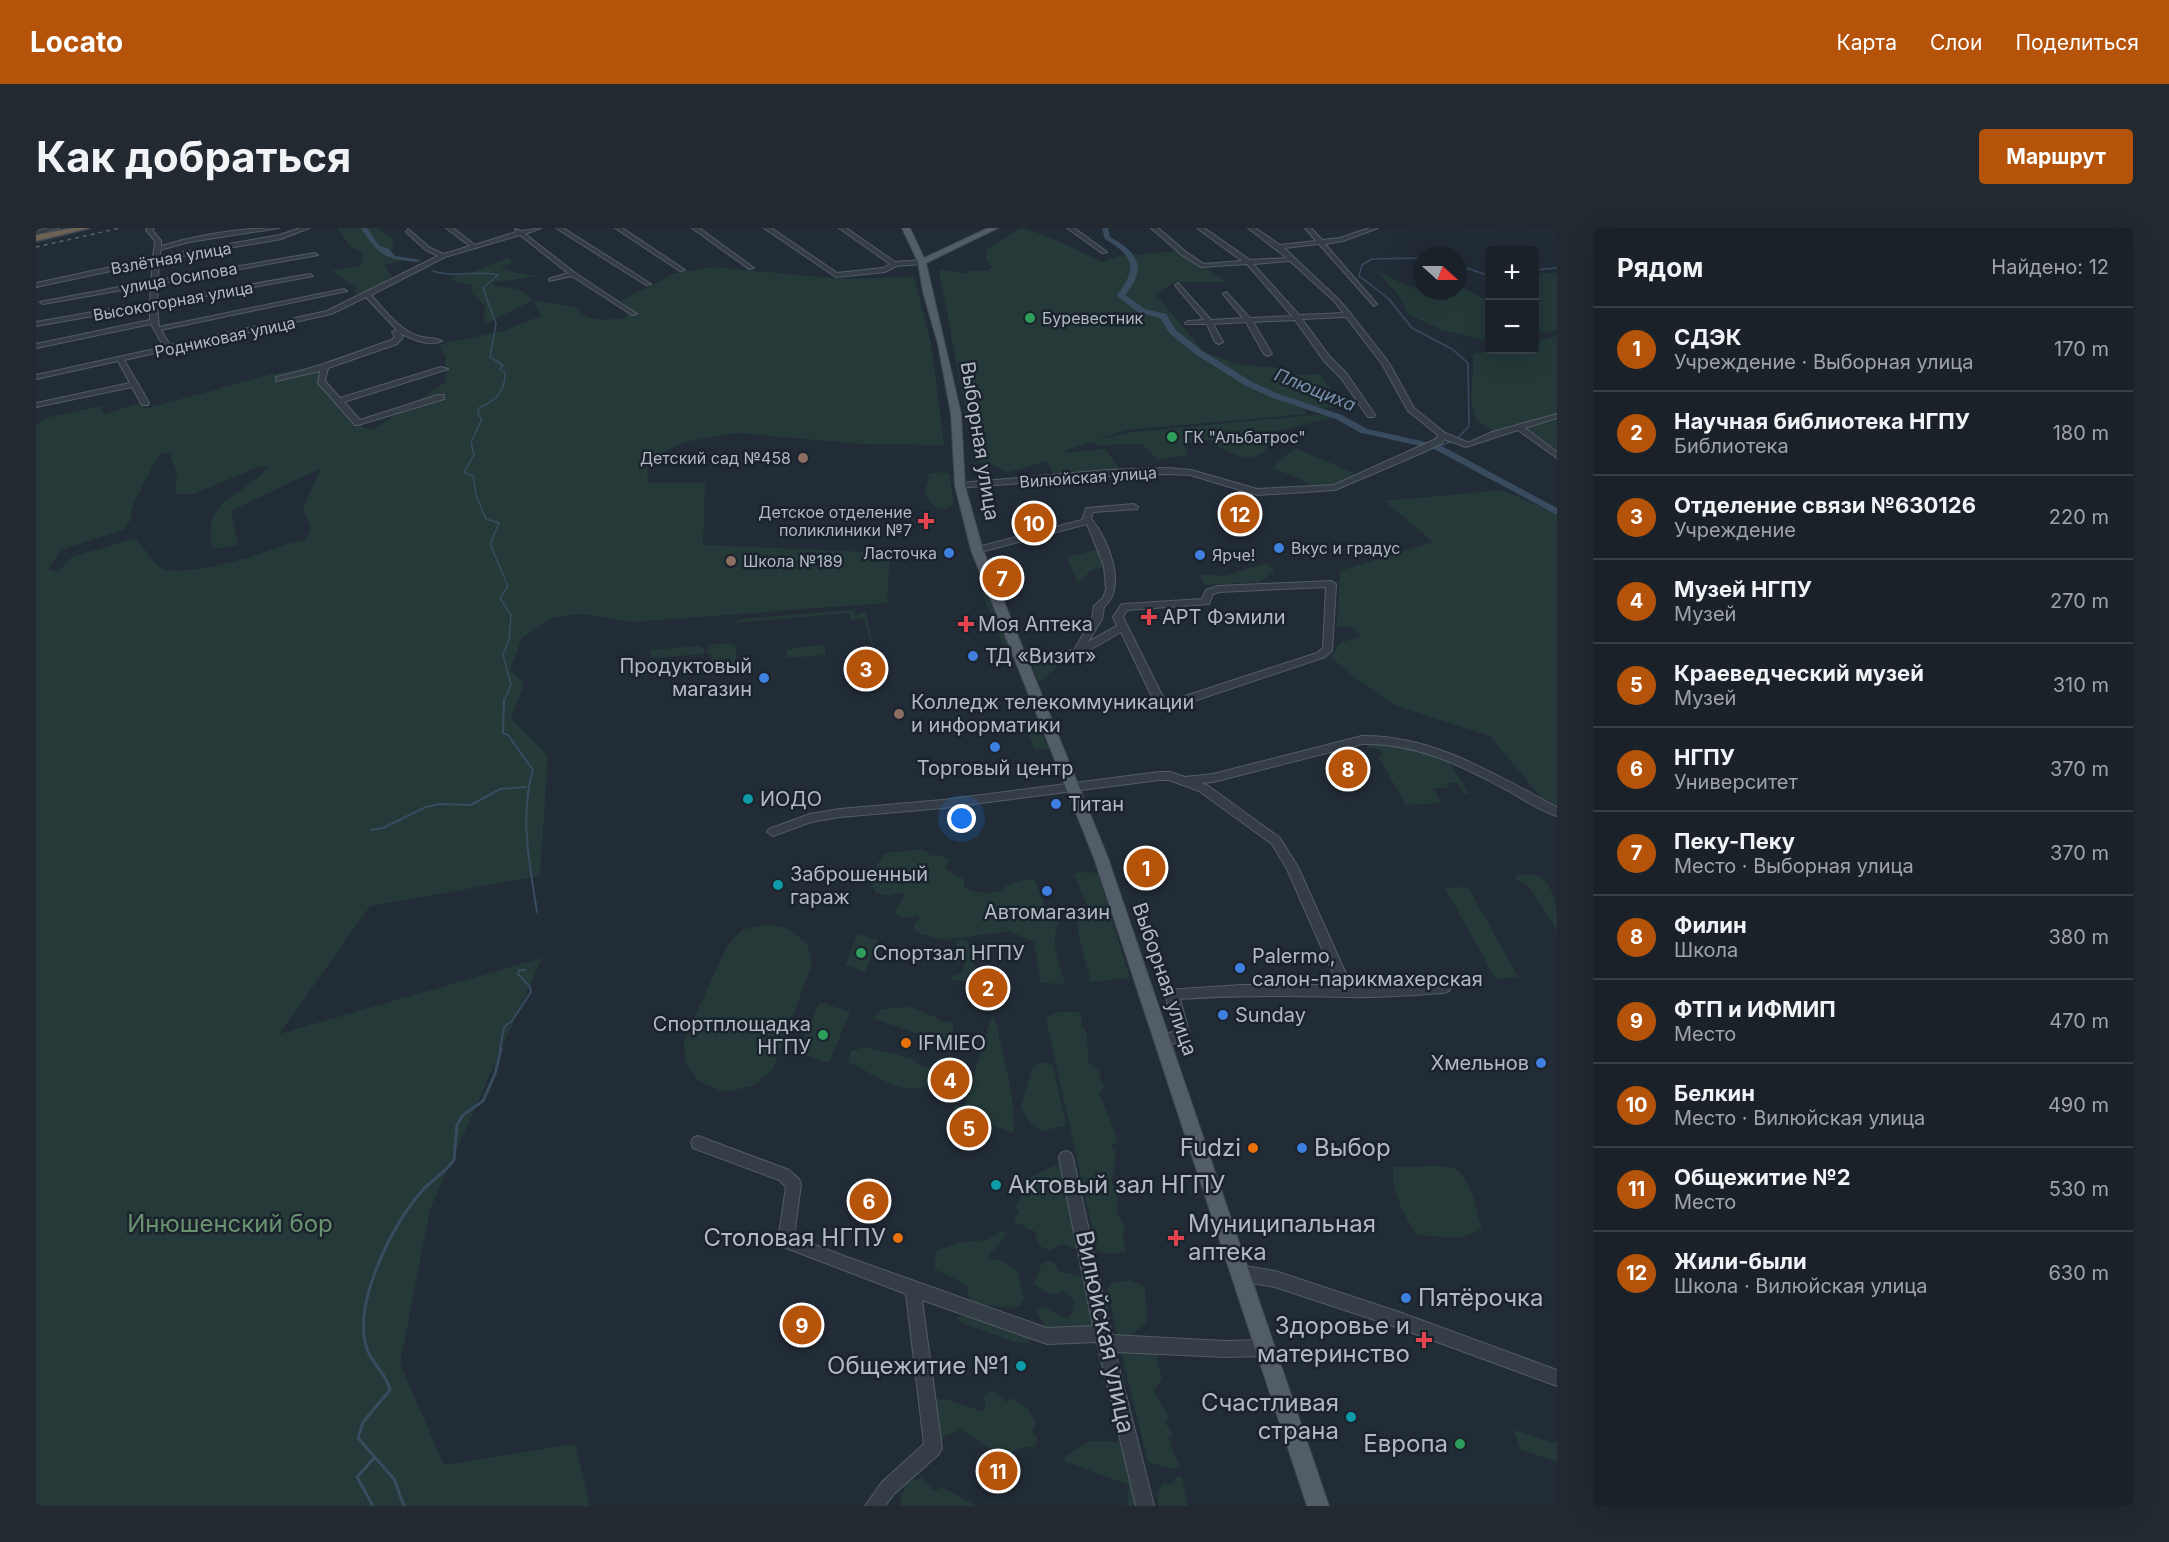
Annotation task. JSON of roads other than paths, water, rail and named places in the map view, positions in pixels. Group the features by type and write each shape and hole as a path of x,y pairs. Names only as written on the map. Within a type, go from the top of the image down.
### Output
{"highway":[{"path":"36,235 72,228"},
{"path":"36,235 85,228"}],"main road":[{"name":"Выборная улица","path":"906,228 922,262 956,414 960,486 977,550 1101,858 1318,1506"},
{"path":"922,262 994,228"}],"street":[{"path":"36,235 56,228"},
{"path":"156,249 188,240 276,228"},
{"name":"Взлётная улица","path":"36,285 280,237 306,228"},
{"path":"449,228 472,245"},
{"name":"Родниковая улица","path":"36,375 315,317 368,296 443,256 516,230 538,228"},
{"path":"559,228 648,284"},
{"path":"618,228 682,270"},
{"path":"695,228 751,268"},
{"path":"767,228 837,275 885,270 894,264 922,262"},
{"path":"842,228 894,264"},
{"path":"1070,228 1104,252"},
{"path":"1154,228 1193,261 1203,266 1292,259"},
{"path":"1200,228 1249,263 1296,316 1371,415"},
{"path":"1251,228 1279,247 1349,315 1385,363 1411,409 1443,438 1466,444 1557,416"},
{"path":"1308,228 1374,304"},
{"path":"1279,247 1341,240 1375,228"},
{"path":"150,229 158,241 154,260 156,325 169,349"},
{"path":"516,230 573,274 634,314"},
{"path":"408,231 428,249 443,256"},
{"name":"улица Осипова","path":"43,302 315,255"},
{"path":"552,280 573,274"},
{"name":"Высокогорная улица","path":"36,324 310,276"},
{"path":"1178,285 1209,322 1219,342"},
{"path":"36,346 344,291"},
{"path":"1226,294 1248,320 1268,354"},
{"path":"368,296 400,331 424,341 438,341"},
{"path":"1188,323 1349,315"},
{"path":"279,379 394,342 399,337 396,332 400,331"},
{"path":"120,359 145,403"},
{"path":"325,365 321,381 358,423 441,397"},
{"path":"340,401 444,369"},
{"path":"36,405 134,384"},
{"path":"1519,427 1557,456"},
{"name":"Вилюйская улица","path":"960,486 1108,473 1168,471 1191,473 1257,492 1315,489 1335,487 1421,450 1443,438"},
{"name":"Вилюйская улица","path":"977,550 1089,520 1089,510 1134,507"},
{"path":"1077,653 1097,619 1099,606 1105,603 1110,595 1114,580 1089,520"},
{"path":"1331,584 1328,649 1321,655 1179,702 1159,700 1121,628 1118,617 1124,607 1206,602 1209,592 1228,588 1331,584"},
{"path":"1020,660 1077,653 1121,628"},
{"path":"773,832 810,818 840,813 1073,789 1159,776 1184,780 1213,778 1362,740 1381,739 1424,747 1557,812"},
{"path":"1184,780 1213,793 1242,813 1280,846 1348,992"},
{"path":"1163,1041 1183,1035 1172,994 1287,990 1348,992 1444,987"},
{"path":"698,1143 784,1175 794,1184 786,1241 913,1288 1047,1336 1225,1349 1265,1348"},
{"name":"Вилюйская улица","path":"1066,1158 1104,1339 1145,1506"},
{"path":"1239,1273 1275,1279 1376,1312 1557,1378"},
{"path":"874,1506 888,1488 933,1448 913,1288"}],"waterway":[{"path":"364,228 376,247 386,251 393,258 417,260"},
{"name":"Плющиха","path":"1105,228 1107,238 1125,249 1134,262 1133,278 1121,295 1142,311 1163,316 1173,332 1198,352 1249,384 1276,396 1339,417 1364,431 1437,447 1557,512"},
{"path":"1413,258 1372,259 1362,265 1359,276 1389,299 1412,328 1452,349 1468,363 1469,426 1457,439"},
{"path":"1467,268 1485,274"},
{"path":"1539,270 1557,268"},
{"path":"433,271 449,274 490,273 498,275 483,288 496,324 490,357 503,365 500,369 505,373 505,380 498,395 479,408 478,415 482,419 471,442 474,455 464,472 473,476 476,495 486,519 499,523 490,544 508,586 500,598 511,615 509,640 503,655 511,684 504,701"},
{"path":"1437,447 1452,441"},
{"path":"504,699 503,733 508,735 533,770 526,823 537,912"},
{"path":"371,830 383,828 426,807 440,804 471,805 500,789 526,787"},
{"path":"500,1050 504,1027 512,1021 531,992 530,987 518,974 519,970 525,970"},
{"path":"375,1457 358,1438 363,1422 390,1390 370,1356 365,1342 366,1304 371,1284 388,1243 410,1206 454,1160 457,1125 463,1115 483,1101 495,1074 501,1049"},
{"path":"373,1506 357,1477 375,1457"},
{"path":"375,1457 394,1479 404,1506"}],"railway":[{"path":"36,247 120,228"}],"place":[{"name":"Буревестник","path":"1030,318"},
{"name":"ГК \"Альбатрос\"","path":"1172,437"},
{"name":"Детский сад №458","path":"803,458"},
{"name":"Жили-были","path":"1240,514"},
{"name":"Детское отделение поликлиники №7","path":"926,521"},
{"name":"Белкин","path":"1034,523"},
{"name":"Вкус и градус","path":"1279,548"},
{"name":"Ласточка","path":"949,553"},
{"name":"Ярче!","path":"1200,555"},
{"name":"Школа №189","path":"731,561"},
{"name":"Пеку-Пеку","path":"1002,578"},
{"name":"АРТ Фэмили","path":"1149,617"},
{"name":"Моя Аптека","path":"966,624"},
{"name":"ТД «Визит»","path":"973,656"},
{"name":"Отделение связи №630126","path":"866,669"},
{"name":"Продуктовый магазин","path":"764,678"},
{"name":"Колледж телекоммуникации и информатики","path":"899,714"},
{"name":"Торговый центр","path":"995,747"},
{"name":"Филин","path":"1348,769"},
{"name":"ИОДО","path":"748,799"},
{"name":"Титан","path":"1056,804"},
{"name":"СДЭК","path":"1146,868"},
{"name":"Заброшенный гараж","path":"778,885"},
{"name":"Автомагазин","path":"1047,891"},
{"name":"Спортзал НГПУ","path":"861,953"},
{"name":"Palermo, салон-парикмахерская","path":"1240,968"},
{"name":"Научная библиотека НГПУ","path":"988,988"},
{"name":"Sunday","path":"1223,1015"},
{"name":"Спортплощадка НГПУ","path":"823,1035"},
{"name":"IFMIEO","path":"906,1043"},
{"name":"Хмельнов","path":"1541,1063"},
{"name":"Музей НГПУ","path":"950,1080"},
{"name":"Краеведческий музей","path":"969,1128"},
{"name":"Fudzi","path":"1253,1148"},
{"name":"Выбор","path":"1302,1148"},
{"name":"Актовый зал НГПУ","path":"996,1185"},
{"name":"НГПУ","path":"869,1201"},
{"name":"Столовая НГПУ","path":"898,1238"},
{"name":"Муниципальная аптека","path":"1176,1238"},
{"name":"Пятёрочка","path":"1406,1298"},
{"name":"ФТП и ИФМИП","path":"802,1325"},
{"name":"Здоровье и материнство","path":"1424,1340"},
{"name":"Общежитие №1","path":"1021,1366"},
{"name":"Счастливая страна","path":"1351,1417"},
{"name":"Европа","path":"1460,1444"},
{"name":"Общежитие №2","path":"998,1471"}],"park label":[{"name":"Инюшенский бор","path":"230,1224"}]}
